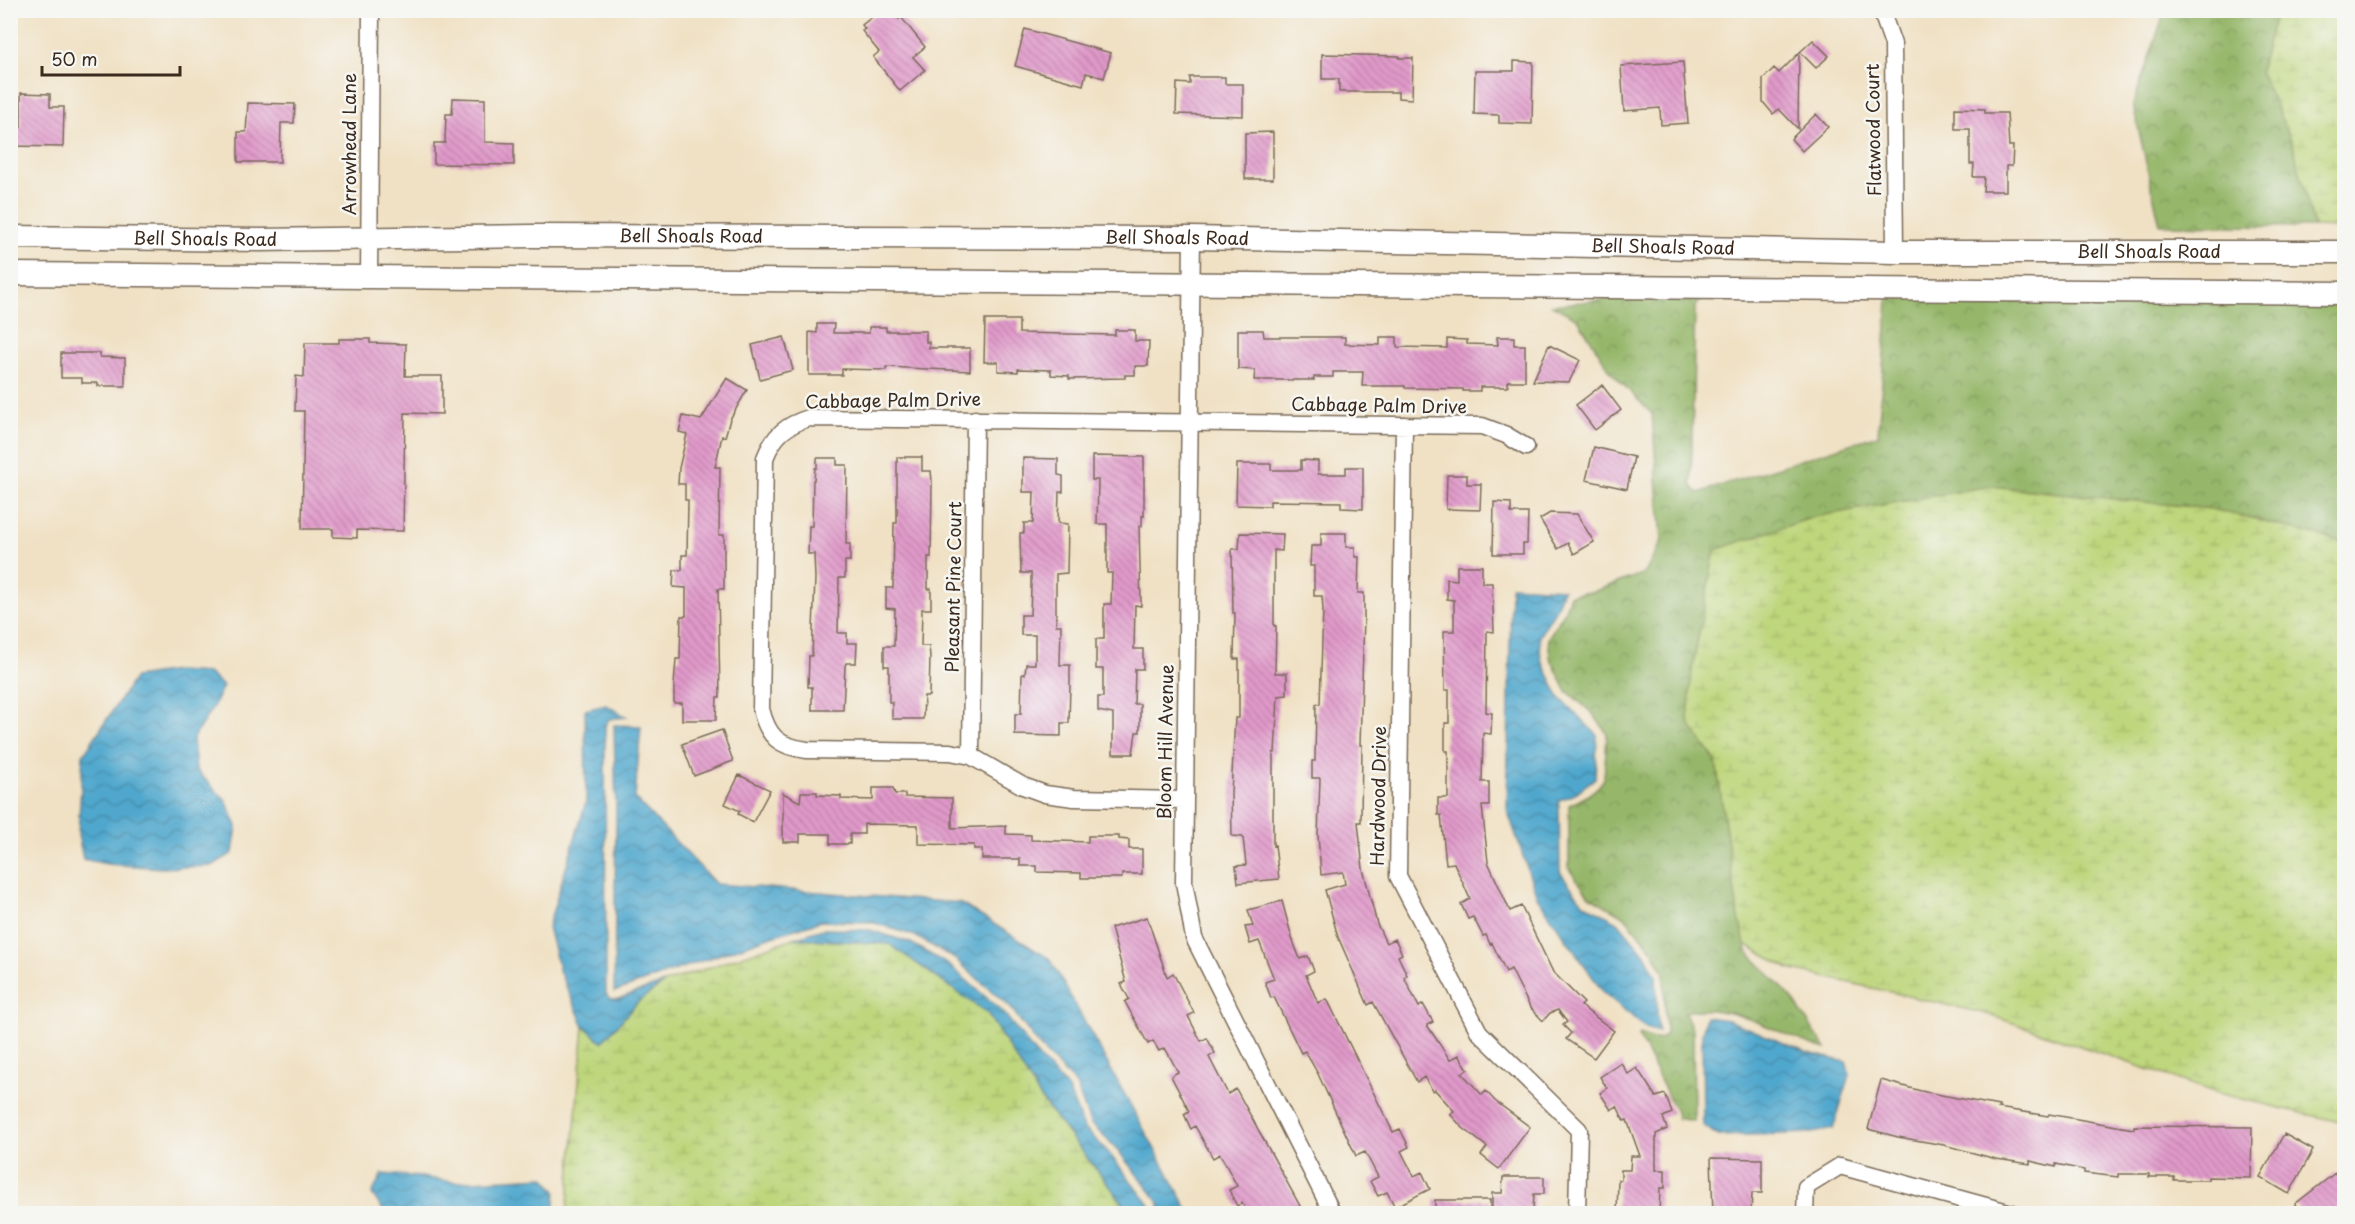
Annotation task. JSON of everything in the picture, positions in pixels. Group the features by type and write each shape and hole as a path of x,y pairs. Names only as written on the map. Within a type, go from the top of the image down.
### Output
{"main road":[{"name":"Bell Shoals Road","path":"10,237 369,240 532,237 1192,238 1895,252 2344,252"},
{"name":"Bell Shoals Road","path":"10,274 2344,293"}],"street":[{"name":"Arrowhead Lane","path":"369,278 370,10"},
{"name":"Flatwood Court","path":"1881,10 1893,44 1895,252"},
{"name":"Bloom Hill Avenue","path":"1192,238 1184,882 1194,938 1333,1214"},
{"name":"Cabbage Palm Drive","path":"1185,800 1074,798 1046,794 1023,786 971,756 950,752 807,750 791,748 775,739 765,726 761,709 765,458 771,442 793,422 809,418 975,419 1482,426 1506,435 1526,447"},
{"name":"Pleasant Pine Court","path":"971,756 975,419"},
{"name":"Hardwood Drive","path":"1404,426 1398,876 1479,1032 1578,1130 1577,1214"},
{"path":"1805,1214 1806,1187 1840,1166 2015,1214"}],"green space":[{"path":"2165,11 2276,11 2260,72 2293,144 2314,227 2160,225 2133,104"},
{"path":"2276,11 2344,11 2344,228 2314,227 2293,144 2260,72"},
{"path":"1729,287 1729,299 1705,299 1697,303 1695,307 1691,485 1698,493 1878,435 1889,288 2344,303 2344,542 2211,509 1990,486 1814,517 1715,550 1692,671 1688,722 1716,761 1738,913 1747,951 1792,998 1826,1049 1738,1015 1721,1011 1685,1012 1693,1032 1694,1121 1677,1118 1639,1037 1640,1034 1658,1039 1666,1034 1664,973 1653,951 1625,917 1589,896 1569,869 1569,805 1584,798 1604,779 1607,735 1592,713 1566,690 1550,657 1548,638 1564,613 1570,595 1592,592 1645,573 1662,540 1652,414 1611,372 1578,319 1552,305"},
{"path":"1990,486 2211,509 2344,542 2344,1123 2217,1093 1987,1014 1789,969 1745,944 1738,913 1716,761 1688,722 1692,671 1715,550 1814,517"},
{"path":"794,938 889,944 987,1013 1044,1103 1131,1213 567,1214 584,1026 602,1042 638,1002 664,983"}],"water":[{"path":"1511,586 1563,589 1556,609 1539,636 1541,659 1559,697 1597,735 1595,778 1573,795 1559,800 1560,872 1583,903 1618,922 1646,956 1656,976 1658,1032 1646,1028 1603,992 1537,897 1507,809"},
{"path":"176,671 208,673 223,686 213,707 193,738 196,770 226,801 237,826 233,853 212,866 162,868 107,864 83,859 78,834 83,755 135,677"},
{"path":"606,705 627,717 609,719 605,726 606,994 612,999 618,999 664,983 638,1002 602,1042 584,1026 560,973 548,927 586,802 585,710"},
{"path":"614,725 641,726 635,798 716,884 960,903 1050,959 1190,1213 1162,1213 1158,1201 1115,1147 1090,1123 1076,1085 1041,1048 1010,1007 955,959 915,936 872,922 821,921 614,992 616,811"},
{"path":"823,929 870,930 911,943 949,965 1003,1012 1034,1052 1068,1089 1084,1128 1108,1152 1150,1205 1153,1213 1131,1213 1044,1103 987,1013 889,944 794,938"},
{"path":"1706,1017 1728,1020 1808,1053 1846,1062 1850,1075 1833,1129 1812,1133 1718,1136 1703,1125 1702,1034"},
{"path":"382,1174 453,1182 544,1177 556,1191 554,1213 385,1213 372,1194"}],"building":[{"path":"881,10 892,10 899,19 901,17 925,47 913,57 925,70 900,91 873,57 879,52 862,31 865,29 862,25"},
{"path":"1025,29 1111,53 1104,78 1086,73 1083,85 1015,66"},
{"path":"1813,40 1829,56 1816,68 1800,52"},
{"path":"1799,53 1798,129 1779,109 1773,114 1763,102 1763,79 1774,68 1779,73"},
{"path":"1322,54 1413,58 1412,99 1398,98 1398,92 1339,92 1339,79 1322,79"},
{"path":"1514,61 1533,62 1532,124 1499,123 1499,115 1474,114 1475,71 1514,71"},
{"path":"1683,62 1688,123 1661,125 1660,108 1624,111 1621,66"},
{"path":"1190,77 1225,77 1225,84 1243,84 1243,116 1176,114 1177,83 1190,84"},
{"path":"21,93 50,94 50,107 64,107 63,147 10,146 10,127 21,127"},
{"path":"453,98 485,99 485,142 514,143 514,165 434,164 434,143 445,143 446,114 452,114"},
{"path":"248,103 295,104 294,123 281,123 280,162 238,162 238,132 246,132"},
{"path":"1955,108 1985,109 1985,113 2007,113 2009,146 2013,146 2012,166 2006,166 2006,191 1983,191 1984,177 1973,177 1974,164 1970,164 1970,129 1955,129"},
{"path":"1816,114 1828,127 1802,151 1791,139"},
{"path":"1273,132 1273,179 1245,179 1245,133"},
{"path":"985,320 1019,320 1019,333 1115,335 1115,330 1135,330 1135,341 1149,341 1148,366 1135,366 1135,375 1125,375 1125,378 1069,379 1069,376 1051,375 1051,370 998,371 998,362 984,362"},
{"path":"817,324 834,324 833,333 869,333 869,327 886,327 886,331 926,331 926,342 929,342 929,348 970,348 970,371 886,367 886,370 842,369 842,375 809,375 809,332 817,333"},
{"path":"1238,330 1263,330 1264,337 1345,337 1345,344 1380,345 1380,337 1397,337 1397,347 1447,348 1447,339 1467,340 1467,344 1498,345 1497,337 1514,337 1514,345 1525,345 1525,381 1508,381 1508,387 1480,387 1480,391 1463,391 1463,389 1405,388 1405,386 1362,386 1363,372 1333,372 1333,377 1314,377 1314,380 1254,380 1255,370 1238,369"},
{"path":"784,337 793,370 760,379 752,345"},
{"path":"339,339 370,339 370,343 406,344 405,376 442,376 442,414 405,413 403,531 357,530 357,538 333,537 333,529 302,529 304,411 295,411 296,376 304,377 305,343 339,343"},
{"path":"1549,345 1580,360 1569,382 1533,381"},
{"path":"61,353 100,353 100,357 125,358 125,386 98,386 98,383 82,383 82,378 61,378"},
{"path":"727,378 747,390 730,419 725,437 722,436 715,467 720,467 719,535 724,535 724,589 718,589 720,697 717,697 716,720 682,720 682,703 674,703 674,686 676,659 680,659 681,616 686,616 686,588 673,587 674,570 682,570 682,555 687,555 688,500 685,500 685,484 678,484 679,468 687,434 679,432 683,416 701,420"},
{"path":"1602,385 1621,410 1595,430 1576,405"},
{"path":"1594,447 1634,457 1627,489 1586,480"},
{"path":"1092,456 1144,457 1144,516 1142,516 1142,526 1139,526 1141,606 1135,605 1134,649 1143,649 1143,669 1135,669 1134,704 1140,704 1140,732 1136,732 1133,754 1113,754 1113,714 1098,711 1098,697 1103,697 1103,669 1096,669 1096,639 1104,639 1104,604 1111,604 1112,573 1107,573 1107,524 1097,524 1098,480 1092,480"},
{"path":"897,457 922,457 922,471 931,471 932,481 931,557 928,557 928,589 931,589 931,609 922,609 921,646 929,646 930,657 929,696 924,696 923,719 892,719 892,702 889,702 889,666 884,666 884,646 894,646 895,609 886,608 886,588 893,588 894,523 897,523"},
{"path":"817,458 837,458 837,465 847,465 846,544 850,544 850,561 845,561 845,578 839,578 838,633 847,633 847,643 857,643 856,663 846,663 845,666 843,710 812,710 812,687 808,687 809,656 812,656 815,578 814,554 808,554 809,526 812,526 813,480"},
{"path":"1023,458 1058,459 1058,475 1063,476 1063,492 1059,492 1058,523 1068,524 1067,573 1056,574 1056,625 1061,625 1060,665 1070,665 1070,685 1069,723 1061,723 1061,736 1015,735 1015,714 1021,714 1022,674 1025,674 1026,664 1035,664 1035,635 1021,635 1021,615 1030,615 1031,573 1021,573 1020,533 1024,533 1024,523 1033,523 1034,492 1023,492"},
{"path":"1301,460 1318,461 1318,474 1346,474 1346,467 1363,467 1363,509 1341,508 1341,502 1270,501 1270,506 1236,505 1237,464 1271,464 1271,470 1301,470"},
{"path":"1447,475 1467,475 1467,484 1481,484 1480,510 1446,509"},
{"path":"1494,502 1511,503 1511,513 1528,513 1527,544 1523,544 1523,554 1493,554"},
{"path":"1550,513 1577,514 1594,542 1574,554 1568,543 1558,549 1540,519"},
{"path":"1240,533 1283,534 1282,551 1274,550 1275,673 1287,673 1287,695 1278,696 1275,753 1273,753 1273,846 1275,845 1279,879 1238,883 1236,866 1246,865 1243,837 1232,836 1231,793 1235,718 1239,718 1239,659 1234,659 1235,613 1233,613 1232,549 1239,549"},
{"path":"1321,533 1346,533 1346,547 1355,547 1355,557 1359,557 1358,593 1364,593 1364,618 1360,745 1362,745 1361,822 1358,822 1363,869 1377,924 1386,943 1395,939 1402,954 1398,956 1407,975 1404,977 1419,1007 1423,1004 1433,1022 1427,1025 1450,1060 1459,1055 1468,1069 1462,1073 1482,1095 1486,1091 1495,1101 1530,1127 1499,1169 1481,1155 1487,1147 1450,1114 1454,1111 1435,1090 1433,1091 1424,1077 1417,1082 1373,1002 1368,1005 1338,937 1325,890 1345,884 1343,872 1321,875 1318,835 1320,778 1312,778 1312,761 1315,761 1316,704 1320,704 1323,609 1322,596 1314,596 1314,566 1310,566 1311,546 1321,546"},
{"path":"1457,566 1482,566 1482,583 1492,583 1494,632 1487,631 1486,712 1492,713 1491,734 1483,733 1482,782 1489,782 1489,806 1482,806 1488,862 1510,911 1521,906 1553,972 1584,1003 1581,1006 1614,1031 1594,1058 1566,1039 1571,1033 1563,1025 1567,1022 1558,1010 1550,1013 1543,1021 1530,1007 1511,969 1506,972 1492,943 1490,944 1486,935 1483,936 1473,917 1468,919 1461,904 1470,899 1454,863 1446,864 1441,815 1438,815 1438,798 1448,798 1448,751 1445,751 1445,723 1449,723 1449,690 1445,690 1444,631 1454,631 1454,600 1447,599 1447,579 1457,580"},
{"path":"722,730 733,761 694,776 682,744"},
{"path":"739,775 770,790 753,822 738,814 740,811 725,804"},
{"path":"873,788 893,788 895,794 905,794 905,797 952,798 952,828 1006,826 1006,834 1031,835 1031,840 1088,842 1088,836 1119,836 1119,839 1129,840 1129,849 1142,849 1142,874 1122,874 1122,878 1081,878 1081,873 1037,872 1037,866 1020,866 1020,859 982,859 982,849 974,849 974,845 918,844 918,825 864,824 864,834 850,834 850,844 830,844 830,834 800,834 800,842 783,842 783,793 800,802 801,792 841,796 841,799 873,800"},
{"path":"1282,901 1300,959 1308,956 1314,971 1306,975 1318,1003 1327,999 1393,1132 1400,1129 1409,1147 1401,1151 1414,1176 1422,1172 1430,1189 1395,1207 1387,1192 1378,1196 1370,1181 1378,1177 1365,1152 1356,1156 1318,1074 1305,1051 1301,1053 1274,997 1271,998 1265,982 1274,979 1259,941 1250,944 1245,927 1253,926 1248,910"},
{"path":"1147,917 1167,977 1173,973 1194,1013 1188,1016 1201,1041 1207,1038 1215,1053 1209,1057 1228,1094 1236,1089 1300,1206 1284,1214 1248,1214 1242,1203 1237,1206 1229,1190 1237,1186 1220,1154 1213,1158 1195,1126 1191,1129 1184,1114 1189,1111 1171,1076 1178,1072 1165,1048 1159,1051 1153,1041 1148,1044 1125,1002 1129,999 1121,984 1126,982 1111,928"},
{"path":"1621,1063 1628,1074 1637,1068 1656,1097 1665,1094 1672,1113 1663,1117 1667,1129 1656,1134 1656,1170 1665,1170 1665,1188 1660,1188 1659,1214 1617,1214 1618,1180 1621,1180 1621,1170 1630,1170 1631,1156 1640,1156 1627,1120 1624,1121 1617,1106 1611,1110 1600,1093 1607,1088 1600,1077"},
{"path":"1881,1080 1921,1091 1999,1106 1998,1108 2048,1116 2049,1114 2134,1129 2134,1126 2252,1127 2251,1178 2208,1177 2208,1180 2174,1180 2174,1177 2149,1177 2149,1174 2118,1174 2118,1177 2084,1173 2084,1170 2056,1164 2056,1167 2030,1161 2030,1164 1996,1159 1944,1145 1898,1137 1868,1129"},
{"path":"2284,1134 2313,1150 2289,1194 2260,1177"},
{"path":"1711,1158 1762,1159 1762,1193 1752,1193 1751,1214 1713,1214"},
{"path":"2335,1173 2344,1185 2344,1208 2337,1214 2302,1214 2295,1204"},
{"path":"1503,1177 1544,1177 1544,1194 1534,1194 1533,1211 1492,1209 1492,1193 1502,1193"},
{"path":"1435,1200 1490,1200 1490,1214 1435,1214"}]}
